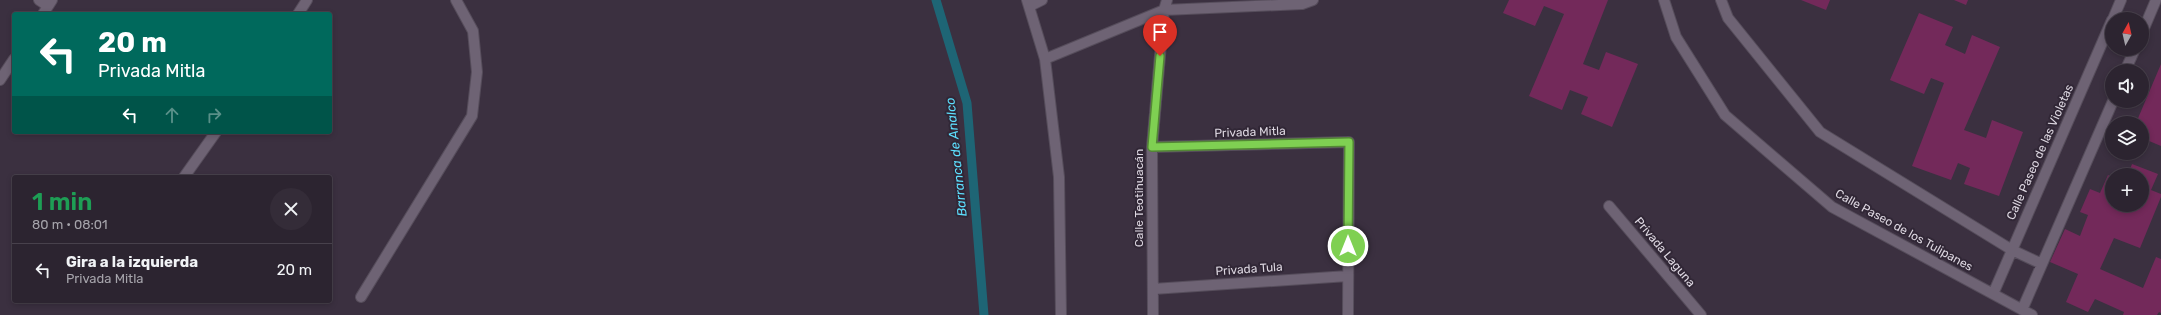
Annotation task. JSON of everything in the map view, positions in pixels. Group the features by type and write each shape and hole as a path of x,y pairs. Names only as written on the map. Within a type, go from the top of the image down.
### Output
{"street":[{"path":"39,0 48,7"},
{"path":"299,12 307,0"},
{"path":"361,297 472,116 477,72 473,31 456,0"},
{"path":"1042,0 1029,3 1045,59 1059,177 1061,315"},
{"path":"1045,59 1166,5 1302,4 1313,0"},
{"name":"Calle Paseo de los Tulipanes","path":"1664,0 1676,37 1725,115 1832,207 2032,315"},
{"path":"1721,0 1728,18 1820,132 2012,250 2042,264"},
{"name":"Calle Paseo de las Violetas","path":"2116,12 2121,0"},
{"path":"2149,16 2156,0"},
{"name":"Calle Teotihuacán","path":"1152,315 1152,147 1166,5"},
{"name":"Calle Paseo de las Violetas","path":"1993,294 2105,36"},
{"path":"0,80 12,62"},
{"path":"2022,310 2109,108"},
{"path":"185,175 215,134"},
{"name":"Privada Mitla","path":"1152,147 1349,142 1348,276"},
{"name":"Privada Laguna","path":"1609,206 1700,315"},
{"path":"1348,276 1348,315"},
{"name":"Privada Tula","path":"1153,289 1348,276"}],"building":[{"path":"1509,0 1608,0 1583,64 1599,70 1606,52 1638,64 1612,127 1581,114 1588,97 1570,90 1562,110 1529,96 1564,14 1544,6 1535,26 1503,13"},
{"path":"1801,0 1830,0 1826,10"},
{"path":"1954,0 1968,0 1966,5"},
{"path":"1919,13 1953,27 1945,45 1965,54 1972,35 2000,47 1964,130 1986,138 1992,120 2023,132 1999,196 1964,184 1970,168 1958,163 1951,180 1912,166 1944,83 1931,78 1924,94 1890,80"},
{"path":"2161,64 2161,146 2149,141 2149,116 2139,116 2142,108 2149,108 2149,92"},
{"path":"2132,164 2142,168 2131,168"},
{"path":"2149,171 2158,174 2151,190 2161,194 2161,197 2140,248 2114,238 2100,269 2143,288 2156,257 2161,259 2161,313 2159,312 2157,315 2123,315 2124,312 2095,299 2088,312 2066,302 2078,274 2050,262 2065,229 2080,236 2088,215 2080,212 2090,189 2100,193 2105,182 2105,212 2149,212"}],"waterway":[{"name":"Barranca de Analco","path":"936,0 967,103 984,315"}],"route":[{"path":"1160,56 1152,147 1349,142 1348,246"}]}
